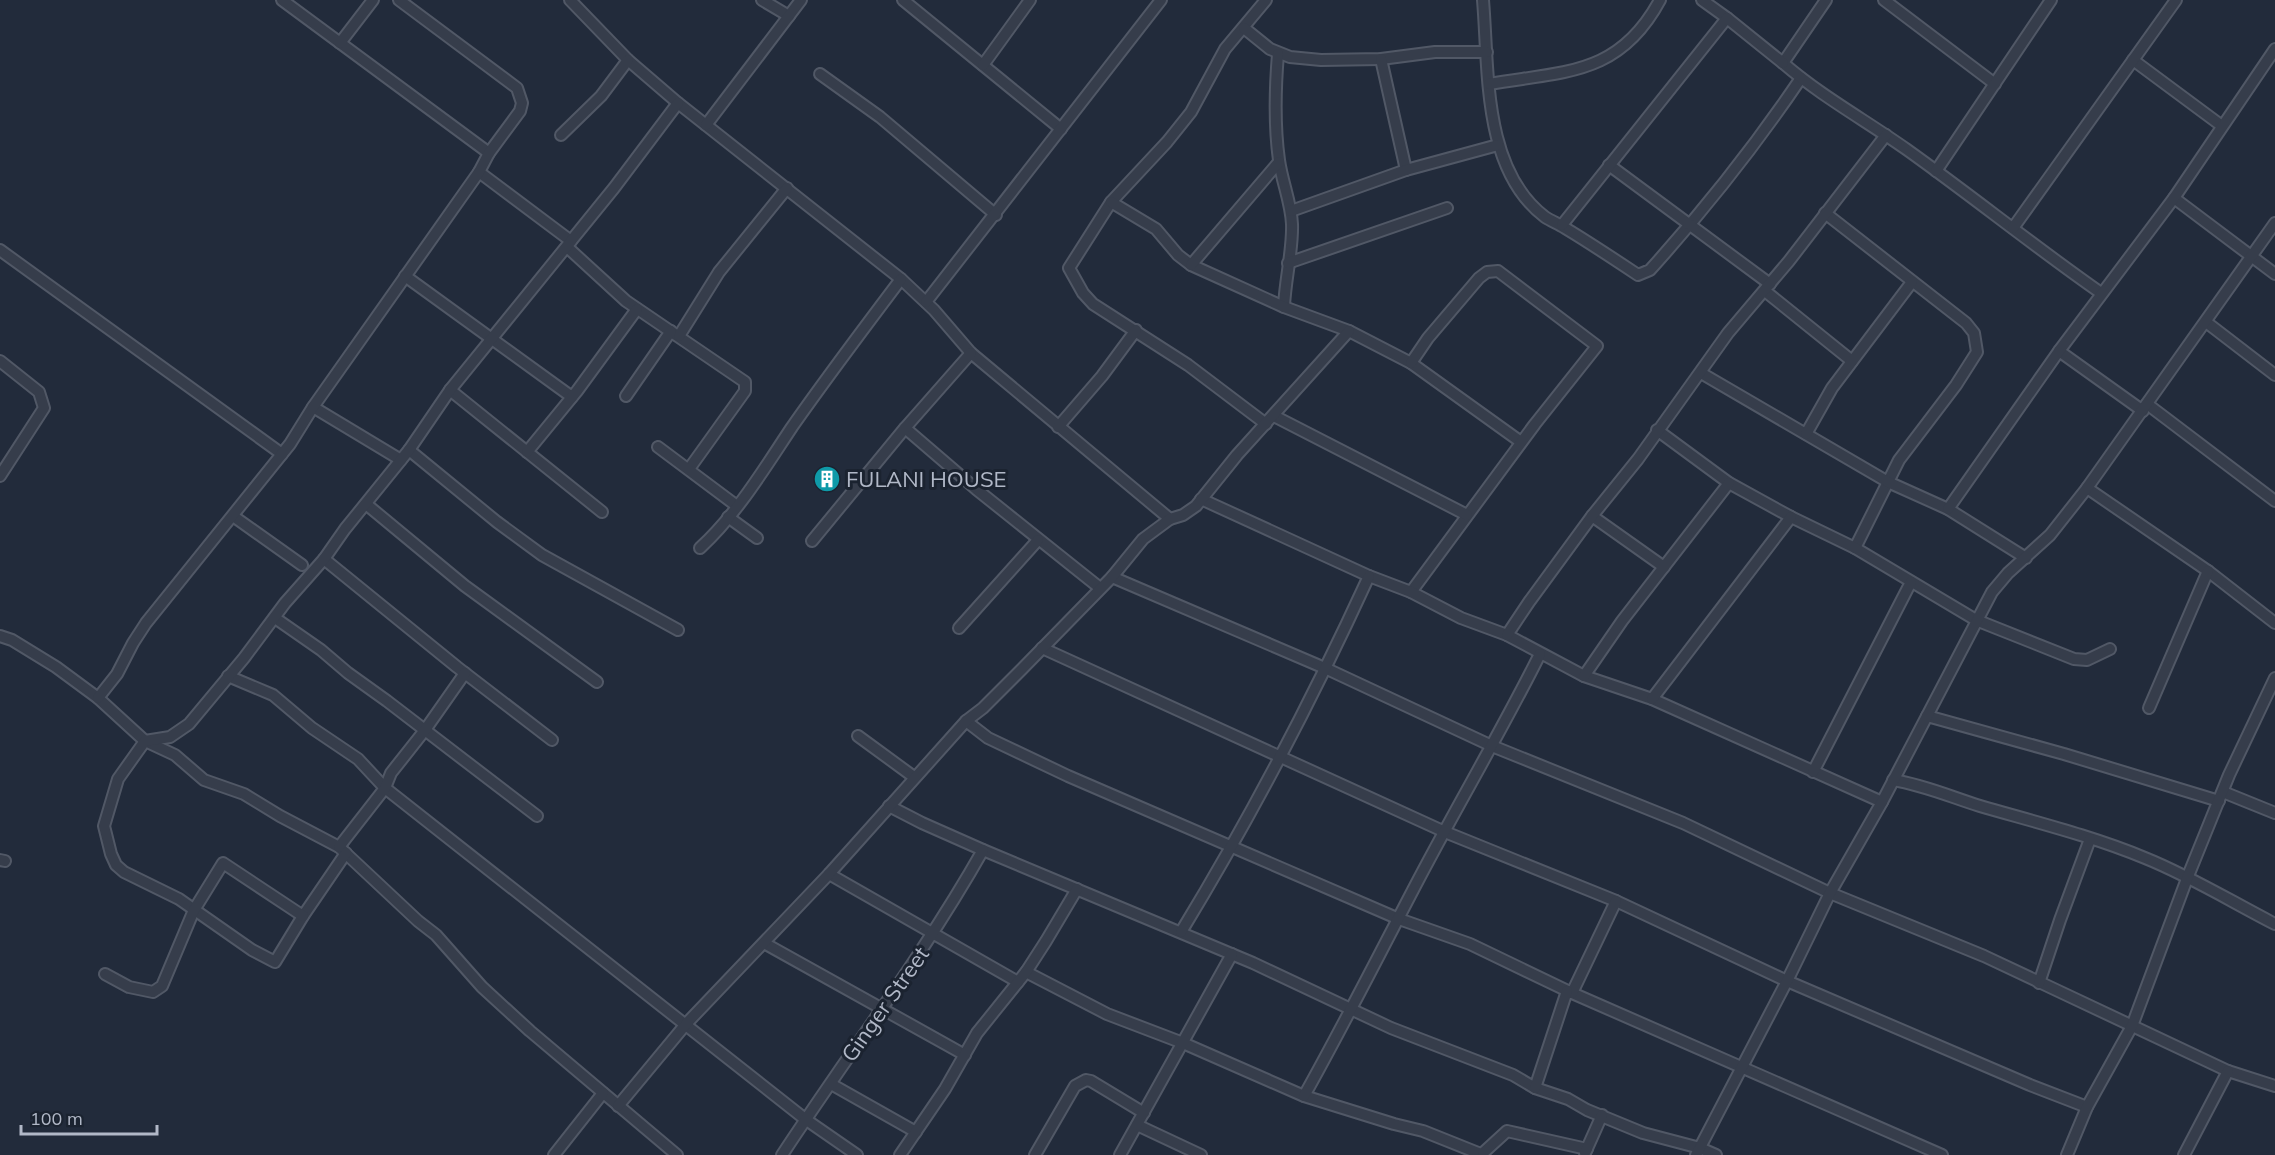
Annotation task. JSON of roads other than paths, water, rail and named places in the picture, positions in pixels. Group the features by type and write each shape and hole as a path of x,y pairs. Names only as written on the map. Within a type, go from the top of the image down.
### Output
{"street":[{"path":"282,0 489,153"},
{"path":"340,42 373,0"},
{"path":"98,698 117,674 146,623 282,454 520,111 522,103 517,88 399,0"},
{"path":"570,0 628,60 678,103 901,279 926,302 971,353 1170,519"},
{"path":"762,0 789,16"},
{"path":"706,125 801,0"},
{"path":"903,0 1061,129"},
{"path":"983,65 1030,0"},
{"path":"926,302 996,215 1161,0"},
{"path":"1266,0 1225,49 1191,112 1167,142 1111,202 1069,268 1089,300 1270,420 1467,515"},
{"path":"1483,0 1491,108 1498,145 1517,184 1530,202 1546,217 1638,275 1650,270 1690,226 1760,138 1801,78"},
{"path":"1489,84 1582,68 1601,62 1627,45 1648,22 1660,0"},
{"path":"1702,0 1837,105 1886,135 2101,293"},
{"path":"1783,63 1826,0"},
{"path":"1884,0 1995,84"},
{"path":"1936,171 2051,0"},
{"path":"2013,228 2176,0"},
{"path":"1562,225 1727,18"},
{"path":"1244,28 1278,54 1290,57 1321,60 1381,59 1451,51 1487,52"},
{"path":"1948,509 2101,293 2174,198 2275,49"},
{"path":"1278,54 1275,107 1279,162 1291,210 1292,243 1284,307"},
{"path":"1381,59 1406,171"},
{"path":"561,135 601,96 628,60"},
{"path":"2133,60 2222,126"},
{"path":"820,74 880,117 996,215"},
{"path":"465,673 391,773 385,788 343,850 275,962 252,950 179,899 124,872 116,865 104,826 118,779 145,741 170,737 189,724 285,603 324,558 409,450 450,390 569,244 678,103"},
{"path":"1507,635 1592,516 1638,459 1701,373 1728,333 1767,288 1886,135"},
{"path":"1291,210 1406,171 1498,145"},
{"path":"1191,265 1279,162"},
{"path":"1609,165 1767,288 1852,361"},
{"path":"479,172 569,244 637,309 745,382 746,386 689,469"},
{"path":"626,396 675,334 719,272 787,188"},
{"path":"2174,198 2275,274"},
{"path":"1111,202 1156,229 1178,255 1191,265 1284,307 1349,331 1411,363 1521,442"},
{"path":"1288,263 1447,208"},
{"path":"1825,213 1966,323 1974,333 1977,352 1956,385 1899,460 1855,548"},
{"path":"1698,1151 1787,981 1830,893 1882,802 1992,592 2008,573 2050,535 2087,488 2112,449 2145,408 2275,223"},
{"path":"0,250 282,454"},
{"path":"1411,363 1428,338 1479,278 1487,273 1498,271 1597,346 1521,442 1411,592"},
{"path":"405,276 572,397"},
{"path":"700,548 737,506 833,368 901,279"},
{"path":"1806,434 1832,388 1912,282"},
{"path":"527,452 572,397 637,309"},
{"path":"2206,322 2275,375"},
{"path":"1058,427 1102,376 1136,330"},
{"path":"618,1106 686,1024 829,874 966,721 999,693 1112,577 1143,539 1170,519 1191,510 1201,500 1237,455 1349,331"},
{"path":"2059,351 2145,408 2275,501"},
{"path":"812,542 905,428 971,353"},
{"path":"0,361 39,392 44,408 0,476"},
{"path":"1701,373 1888,482 1948,509 2026,558"},
{"path":"450,390 602,512"},
{"path":"313,407 401,460"},
{"path":"905,428 1038,540 1100,588"},
{"path":"1658,430 1729,483 1855,548 1976,620 2074,658 2086,660 2110,650"},
{"path":"658,447 737,506"},
{"path":"409,450 542,555 678,630"},
{"path":"1584,676 1622,621 1729,483"},
{"path":"2087,488 2208,571 2275,623"},
{"path":"1201,500 1369,576 1411,592 1461,618 1507,635 1584,676 1652,699 1882,802"},
{"path":"366,504 465,586 597,682"},
{"path":"232,516 302,564"},
{"path":"1592,516 1664,567"},
{"path":"728,517 757,538"},
{"path":"1652,699 1791,517"},
{"path":"959,628 1038,540"},
{"path":"324,558 465,673 552,740"},
{"path":"2150,708 2208,571"},
{"path":"1181,932 1215,878 1327,669 1369,576"},
{"path":"1112,577 1327,669 1492,746 1683,823 1830,893 1984,956 2228,1071 2275,1086"},
{"path":"1813,772 1911,582"},
{"path":"275,618 321,650 348,674 537,816"},
{"path":"0,636 12,640 56,667 98,698 145,741 175,755 204,780 243,794 343,850 418,921 436,935 482,987 677,1155"},
{"path":"1042,648 1445,832 1616,901 1787,981 2087,1107"},
{"path":"1304,1096 1540,654"},
{"path":"228,676 273,695 312,728 358,759 385,788 806,1119 857,1155"},
{"path":"2067,1155 2087,1107 2132,1026 2188,876 2275,678"},
{"path":"1927,716 2275,813"},
{"path":"966,721 988,738 1016,752 1399,919 1470,944 1569,992 1743,1066 1942,1155"},
{"path":"858,736 914,777"},
{"path":"1893,780 1918,784 1972,804 2143,857 2188,876 2275,924"},
{"path":"890,806 983,850 1232,954 1351,1010 1513,1075 1535,1088 1643,1133 1716,1155"},
{"path":"2039,983 2090,839"},
{"name":"Ginger Street","path":"782,1155 881,1007 933,935 983,850"},
{"path":"105,974 129,987 153,992 162,986 194,910 223,863 303,916"},
{"path":"829,874 1018,982"},
{"path":"900,1155 945,1089 977,1033 1026,972 1077,889"},
{"path":"1535,1088 1569,992 1616,901"},
{"path":"764,943 964,1055"},
{"path":"1120,1155 1232,954"},
{"path":"1026,972 1107,1014 1183,1043 1304,1096 1423,1131 1483,1154 1507,1131 1585,1152 1602,1115"},
{"path":"2184,1155 2228,1071"},
{"path":"1035,1155 1075,1086 1086,1080 1144,1113"},
{"path":"831,1084 916,1132"},
{"path":"554,1155 603,1093"},
{"path":"1137,1125 1201,1155"}],"place":[{"name":"FULANI HOUSE","path":"827,479"}]}
